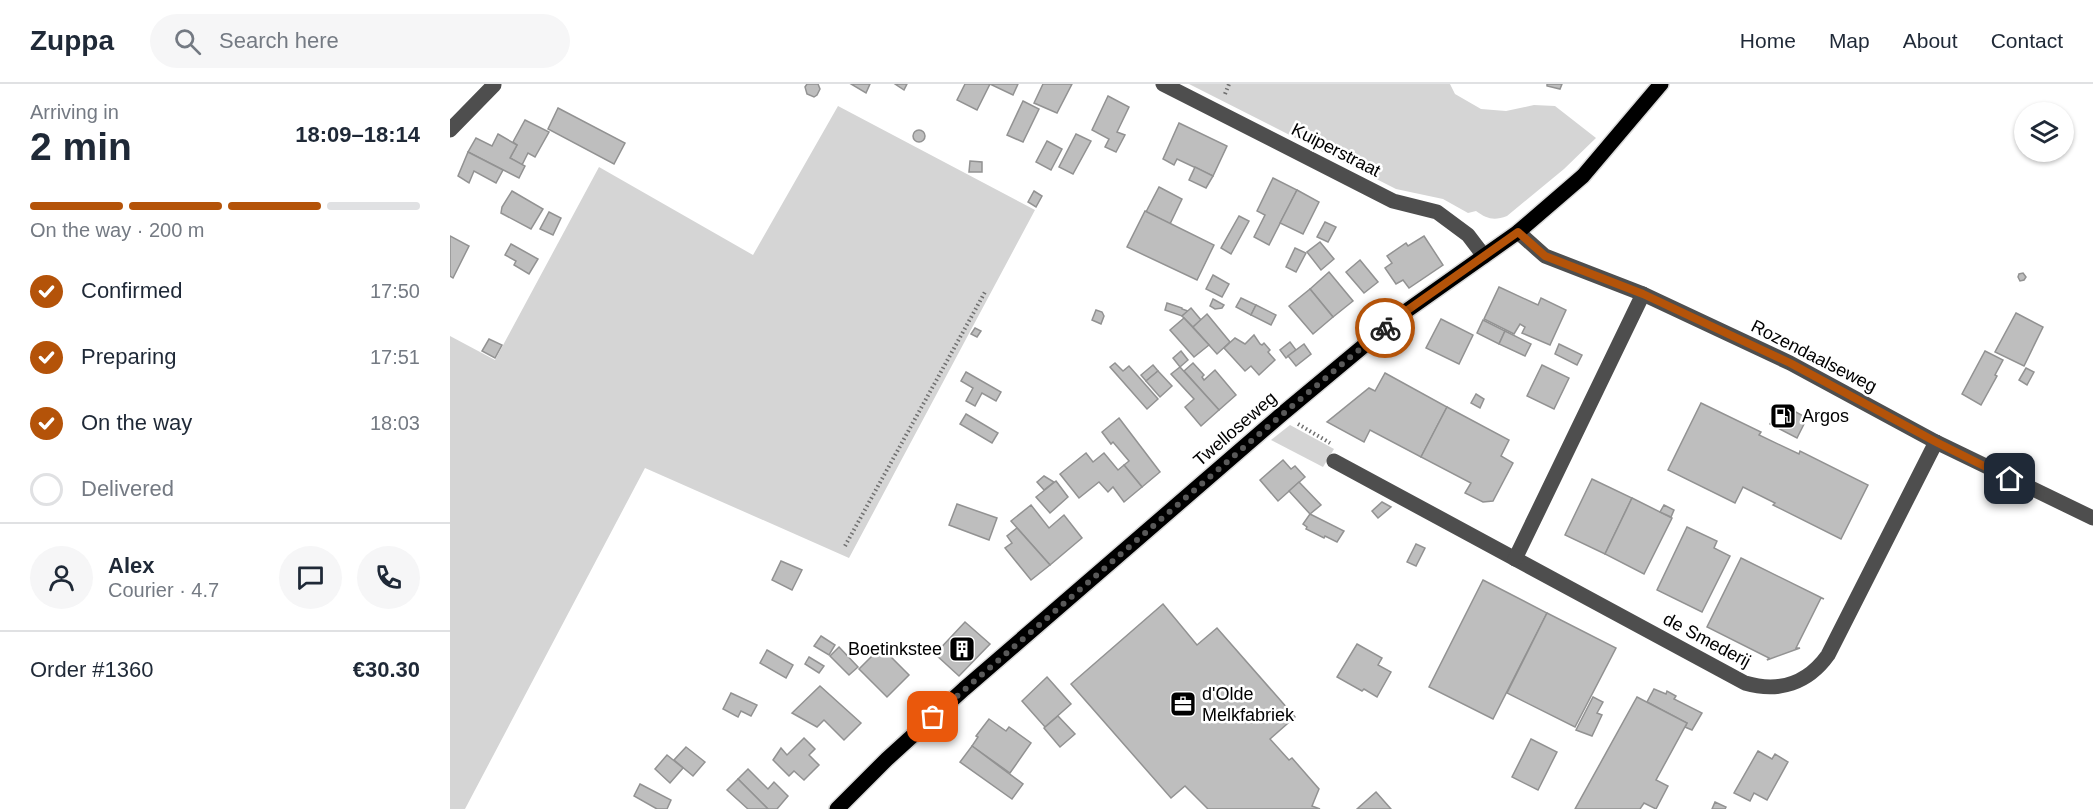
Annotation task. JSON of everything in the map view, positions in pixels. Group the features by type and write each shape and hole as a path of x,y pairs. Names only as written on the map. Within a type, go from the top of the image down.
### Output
{"main road":[{"name":"Twelloseweg","path":"837,809 956,696 1282,414 1402,314 1518,232 1583,176 1661,84"}],"street":[{"name":"Kuiperstraat","path":"1163,84 1393,201 1437,212 1468,235 1484,256"},
{"path":"450,130 494,85"},
{"name":"Rozendaalseweg","path":"1518,232 1545,256 1643,294 1790,363 1936,442 2093,518"},
{"path":"1515,559 1643,294"},
{"name":"de Smederij","path":"1334,461 1745,683 1773,688 1792,684 1809,675 1828,655 1936,442"}],"path":[{"path":"845,546 985,292"},
{"path":"1282,414 1339,449 1334,461"}],"shaded area":[{"path":"1189,84 1450,84 1455,94 1481,109 1506,111 1534,105 1555,106 1596,138 1564,169 1507,216 1491,218 1476,211 1468,213 1443,199 1396,189"},
{"path":"838,106 1035,210 849,558 645,468 465,809 450,809 450,336 495,360 599,167 753,255"},
{"path":"1290,425 1334,449 1323,467 1271,440"}],"building":[{"path":"807,84 818,84 820,89 817,95 814,97 807,94 805,87"},
{"path":"851,84 870,84 866,93"},
{"path":"895,84 907,84 904,90"},
{"path":"965,84 990,84 977,110 957,100"},
{"path":"990,84 1018,84 1013,95"},
{"path":"1043,84 1072,84 1057,113 1034,103"},
{"path":"1547,84 1562,84 1560,89 1547,86"},
{"path":"1108,96 1129,107 1117,132 1125,135 1116,152 1105,147 1109,139 1092,130"},
{"path":"1023,101 1039,109 1023,142 1007,135"},
{"path":"558,108 625,143 614,164 548,129"},
{"path":"525,120 549,132 535,157 528,153 522,165 510,158 517,145 513,142"},
{"path":"1179,123 1227,146 1213,176 1177,159 1174,165 1163,159"},
{"path":"921,130 925,136 921,142 917,142 913,134"},
{"path":"498,134 517,145 510,158 525,166 519,178 468,152 476,138 492,146"},
{"path":"1076,134 1091,141 1073,174 1059,167"},
{"path":"1047,141 1062,149 1051,170 1036,162"},
{"path":"468,152 503,170 496,183 474,171 469,183 458,176"},
{"path":"970,161 982,162 982,172 969,172"},
{"path":"1195,167 1213,176 1206,188 1189,180"},
{"path":"1273,178 1297,190 1269,245 1254,237 1265,215 1257,211"},
{"path":"1159,187 1182,199 1170,224 1146,212"},
{"path":"1297,190 1319,202 1303,234 1280,223"},
{"path":"512,191 543,209 531,229 501,213"},
{"path":"1034,191 1042,196 1036,207 1028,202"},
{"path":"1145,211 1214,245 1197,280 1127,247"},
{"path":"549,212 561,218 553,235 540,229"},
{"path":"1239,216 1249,221 1231,254 1221,248"},
{"path":"1325,222 1336,227 1328,242 1317,237"},
{"path":"450,236 469,246 453,278 450,276"},
{"path":"1424,236 1443,265 1409,288 1403,280 1396,284 1385,268 1392,263 1387,256 1406,243 1408,246"},
{"path":"1320,242 1334,259 1321,270 1307,252"},
{"path":"511,244 538,259 529,274 514,265 516,261 505,255"},
{"path":"1295,248 1306,253 1296,272 1286,267"},
{"path":"1360,260 1378,282 1364,293 1346,272"},
{"path":"1329,272 1353,301 1333,317 1310,289"},
{"path":"2023,273 2026,277 2020,281 2019,274"},
{"path":"1213,275 1229,284 1222,297 1206,289"},
{"path":"1499,287 1538,305 1541,298 1566,310 1550,345 1522,333 1525,327 1520,324 1514,334 1484,319"},
{"path":"1310,289 1333,317 1313,334 1289,306"},
{"path":"1241,298 1256,305 1251,315 1236,307"},
{"path":"1213,299 1224,305 1222,308 1215,309 1210,306"},
{"path":"1167,303 1188,311 1182,316 1165,310"},
{"path":"1256,305 1276,315 1271,325 1251,315"},
{"path":"1191,308 1201,320 1193,327 1182,316"},
{"path":"1096,310 1102,312 1104,316 1101,324 1092,320"},
{"path":"2016,313 2043,327 2024,366 1995,352"},
{"path":"1207,314 1230,342 1217,354 1193,327"},
{"path":"1184,318 1209,345 1194,357 1170,330"},
{"path":"1441,319 1473,335 1459,364 1426,348"},
{"path":"1483,320 1505,331 1499,344 1477,333"},
{"path":"975,328 981,331 977,337 971,334"},
{"path":"1505,331 1531,344 1525,356 1499,344"},
{"path":"1254,335 1260,344 1264,343 1270,350 1268,352 1275,360 1259,375 1251,366 1245,371 1224,348 1235,338 1245,344"},
{"path":"489,339 502,345 495,358 482,351"},
{"path":"1290,342 1296,350 1286,358 1280,350"},
{"path":"1304,344 1311,354 1296,366 1288,356"},
{"path":"1559,344 1582,355 1577,365 1555,354"},
{"path":"1181,351 1188,360 1180,367 1173,358"},
{"path":"1985,351 2003,360 1981,405 1962,394"},
{"path":"1115,363 1123,371 1129,366 1158,399 1147,409 1110,367"},
{"path":"1193,363 1204,375 1202,377 1204,380 1215,370 1236,395 1219,410 1184,371"},
{"path":"1153,365 1158,371 1146,381 1141,375"},
{"path":"1542,365 1569,378 1554,409 1527,396"},
{"path":"1180,367 1219,410 1201,426 1185,407 1194,399 1171,374"},
{"path":"2026,368 2034,372 2027,385 2019,380"},
{"path":"1158,371 1172,386 1160,397 1146,381"},
{"path":"966,372 1001,392 996,401 982,393 975,406 966,401 973,388 961,381"},
{"path":"1385,373 1447,407 1421,457 1370,430 1364,442 1327,422 1369,388 1375,391"},
{"path":"1476,394 1484,399 1480,408 1471,403"},
{"path":"1701,403 1761,432 1759,435 1799,454 1800,451 1868,485 1841,539 1773,505 1775,503 1743,487 1735,503 1668,470"},
{"path":"1781,404 1807,418 1797,438 1770,424"},
{"path":"1447,407 1509,440 1501,456 1513,463 1493,501 1483,502 1465,493 1471,483 1421,457"},
{"path":"966,414 998,433 992,443 960,424"},
{"path":"1119,418 1160,472 1142,487 1124,465 1129,461 1102,432"},
{"path":"1086,453 1093,462 1104,453 1118,470 1124,465 1142,487 1124,502 1113,487 1108,492 1099,482 1079,498 1060,474"},
{"path":"1283,460 1291,469 1295,466 1305,477 1278,501 1260,480"},
{"path":"1044,476 1054,482 1044,490 1037,482"},
{"path":"1592,479 1632,498 1605,554 1565,535"},
{"path":"1056,481 1068,497 1050,513 1036,497"},
{"path":"1299,482 1321,505 1310,514 1289,491"},
{"path":"1632,498 1672,518 1644,574 1605,554"},
{"path":"1382,502 1391,507 1378,518 1372,511"},
{"path":"957,504 997,518 989,540 949,525"},
{"path":"1031,505 1049,528 1064,515 1082,538 1050,565 1011,521"},
{"path":"1664,505 1674,510 1671,517 1660,512"},
{"path":"1310,514 1344,531 1337,542 1306,529 1307,527 1303,524"},
{"path":"1687,527 1717,541 1714,548 1730,556 1702,612 1657,590"},
{"path":"1017,528 1050,565 1031,580 1005,548 1012,543 1007,536"},
{"path":"1416,544 1425,548 1416,566 1407,562"},
{"path":"1741,558 1824,599 1821,598 1796,648 1800,648 1767,660 1769,658 1707,627"},
{"path":"781,561 802,570 792,590 772,580"},
{"path":"1483,580 1547,613 1493,719 1429,687"},
{"path":"1163,604 1197,645 1217,628 1295,717 1270,739 1289,760 1292,758 1319,789 1312,806 1320,809 1208,809 1185,786 1171,798 1071,684"},
{"path":"1547,613 1616,648 1575,727 1507,693"},
{"name":"Boetinkstee","path":"965,622 990,644 959,676 935,654"},
{"path":"821,636 835,645 829,655 814,646"},
{"path":"1357,644 1382,658 1378,665 1391,672 1377,697 1337,677"},
{"path":"839,647 858,667 849,675 830,656"},
{"path":"881,647 909,675 887,697 859,669"},
{"path":"767,650 793,665 786,678 760,663"},
{"path":"809,657 824,666 819,673 805,664"},
{"path":"1047,677 1071,704 1045,727 1022,701"},
{"path":"820,686 861,723 844,740 824,720 817,727 792,713"},
{"path":"1654,689 1666,694 1667,691 1676,696 1674,699 1702,713 1692,730 1685,727 1687,723 1647,702"},
{"path":"731,693 757,705 751,716 741,711 738,717 723,709"},
{"path":"1593,697 1603,702 1597,713 1602,715 1592,736 1576,730"},
{"path":"1637,697 1687,723 1656,780 1668,786 1656,809 1644,803 1640,809 1575,809"},
{"path":"1058,716 1075,734 1060,747 1044,728"},
{"path":"989,719 1006,731 1009,727 1031,743 1010,773 972,746 978,737 976,736"},
{"path":"804,738 815,749 809,755 819,765 804,780 794,771 789,776 773,760 781,748 787,755"},
{"path":"1531,739 1557,752 1538,790 1512,777"},
{"path":"972,746 1023,784 1012,799 960,762"},
{"path":"686,747 705,762 693,776 674,760"},
{"path":"1758,751 1772,759 1775,754 1788,762 1767,800 1754,793 1750,801 1734,793"},
{"path":"667,755 683,768 670,783 655,769"},
{"path":"748,769 768,789 774,782 788,796 777,809 768,809 738,779"},
{"path":"738,779 768,809 748,809 727,790"},
{"path":"640,784 671,800 667,809 657,809 634,796"},
{"path":"1376,792 1391,809 1357,809"},
{"path":"1715,802 1726,807 1725,809 1712,809"}],"way so far":[{"path":"933,717 1385,328"}],"place":[{"name":"Argos","path":"1783,416"},
{"name":"Boetinkstee","path":"962,649"},
{"name":"d'Olde Melkfabriek","path":"1183,704"}],"route":[{"path":"1385,328 1518,232 1545,256 1643,294 1790,363 2010,479"}]}
